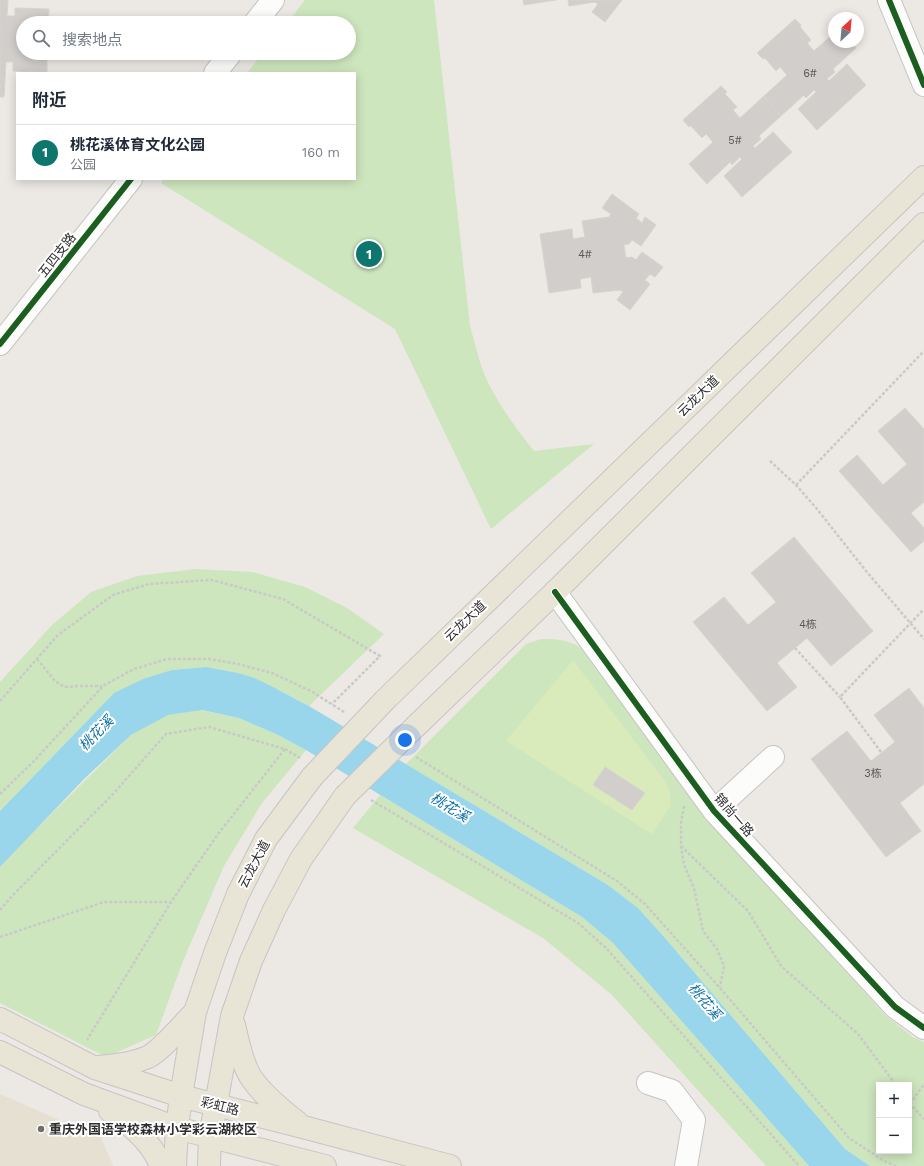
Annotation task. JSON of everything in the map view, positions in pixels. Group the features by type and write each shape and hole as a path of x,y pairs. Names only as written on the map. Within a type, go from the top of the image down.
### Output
{"main road":[{"name":"云龙大道","path":"175,1166 177,1128 181,1096 195,1012 215,953 238,894 266,839 309,769 384,700 924,177"},
{"path":"209,1166 210,1137 232,1016 251,961 274,910 301,858 346,796 555,592 924,224"},
{"path":"95,1068 125,1064 148,1056 166,1043 195,1012"},
{"path":"232,1016 240,1053 251,1078 270,1100 303,1127"},
{"name":"彩虹路","path":"0,1019 95,1068 181,1096 450,1166"},
{"path":"0,1052 84,1094 177,1128 311,1165"},
{"path":"84,1094 128,1123 147,1142 161,1166"}],"street":[{"path":"260,16 273,0"},
{"path":"889,0 924,85"},
{"path":"216,72 225,60"},
{"name":"五四支路","path":"0,344 130,180"},
{"name":"锦尚一路","path":"555,592 714,811 895,1007 924,1028"},
{"path":"714,811 773,757"},
{"path":"648,1083 672,1091 694,1120 686,1166"}],"path":[{"path":"796,485 924,350"},
{"path":"770,461 796,485 817,509 866,572 924,639"},
{"path":"0,701 58,635 113,595 149,584 212,580 283,599 380,656 332,704"},
{"path":"840,697 924,609"},
{"path":"795,648 840,697 882,752"},
{"path":"37,659 55,681 65,687 103,686"},
{"path":"0,794 34,761 103,686 134,670 167,659 209,659 238,664 272,673 311,691 345,712"},
{"path":"0,910 114,792 166,734 210,727 285,749 309,769"},
{"path":"84,1046 171,902 218,834 285,749"},
{"path":"411,753 617,881 645,904 720,988 849,1138 884,1161 896,1166"},
{"path":"367,798 578,923 606,948 799,1166"},
{"path":"684,802 680,846 684,865 694,888 704,931 724,966 720,988"},
{"path":"680,846 748,911 781,966 858,1034 894,1082"},
{"path":"0,937 104,902 171,902"},
{"path":"912,1101 924,1084"},
{"path":"912,1106 924,1119"}],"shaded area":[{"name":"重庆外国语学校森林小学彩云湖校区","path":"0,1094 64,1122 100,1135 113,1166 0,1166"}],"green space":[{"path":"305,0 434,0 470,326 482,367 488,383 501,406 534,451 594,444 491,529 395,329 161,183 163,180 356,180 356,72 248,72 257,60 356,60 356,16 292,16"},
{"path":"195,569 252,572 305,587 347,608 384,634 309,706 281,691 230,671 206,667 172,670 114,693 0,811 0,682 52,625 91,592 137,576"},
{"path":"541,639 559,640 569,642 585,650 706,817 885,1015 913,1037 924,1042 924,1166 870,1166 845,1149 638,908 608,885 406,764 526,644"},
{"path":"573,660 664,780 670,793 671,805 652,834 506,741"},
{"path":"201,710 239,718 278,735 306,750 262,803 224,866 183,961 156,1035 106,1057 0,1003 0,867 26,839 131,735 167,715"},
{"path":"380,795 582,917 613,943 809,1166 766,1166 612,995 543,938 353,828"}],"water":[{"name":"桃花溪","path":"206,667 254,678 309,706 608,885 638,908 665,938 845,1149 870,1166 809,1166 613,943 582,917 306,750 278,735 239,718 202,710 168,715 131,735 84,779 0,867 0,811 114,693 143,679 172,670"}],"building":[{"path":"0,0 8,0 7,16 15,16 15,8 49,9 48,16 16,16 16,60 47,60 47,72 13,71 13,62 6,62 4,97 0,97"},
{"path":"523,0 556,0 524,5"},
{"path":"568,0 622,0 605,22 592,12 598,4 595,2 569,6"},
{"path":"795,19 811,40 807,43 814,51 828,38 828,48 856,48 833,69 835,72 827,79 829,81 847,64 866,85 817,130 798,109 816,92 814,90 806,98 804,95 781,116 764,96 787,75 780,67 776,71 765,58 763,59 757,53"},
{"path":"721,86 727,92 725,94 737,107 733,110 740,118 764,96 781,116 759,136 761,139 753,146 755,148 773,132 792,152 742,197 724,176 742,159 740,157 732,165 730,162 707,184 689,164 713,142 706,134 702,138 683,120"},
{"path":"612,194 639,214 636,218 642,223 645,217 656,225 641,246 632,240 629,244 624,245 626,258 632,257 636,260 642,252 663,267 655,277 650,274 645,280 650,284 630,310 617,300 623,292 620,290 593,293 591,277 580,279 581,288 549,293 540,234 572,229 573,239 585,237 582,221 609,217 611,214 602,208"},
{"path":"905,408 924,429 924,502 911,513 924,528 924,541 911,552 839,471 857,455 883,485 907,464 878,431"},
{"path":"794,537 873,631 831,666 807,638 777,663 797,687 767,711 693,622 724,597 748,625 776,602 751,573"},
{"path":"909,688 924,708 924,784 900,803 921,831 886,857 811,759 847,731 871,761 895,742 874,715"},
{"path":"605,767 645,793 632,810 593,785"}],"cycle path":[{"path":"889,0 924,85"},
{"path":"0,344 130,180"},
{"path":"555,592 714,811 895,1007 924,1028"}],"place":[{"name":"桃花溪体育文化公园","path":"369,254"},
{"name":"重庆外国语学校森林小学彩云湖校区","path":"41,1129"}]}
